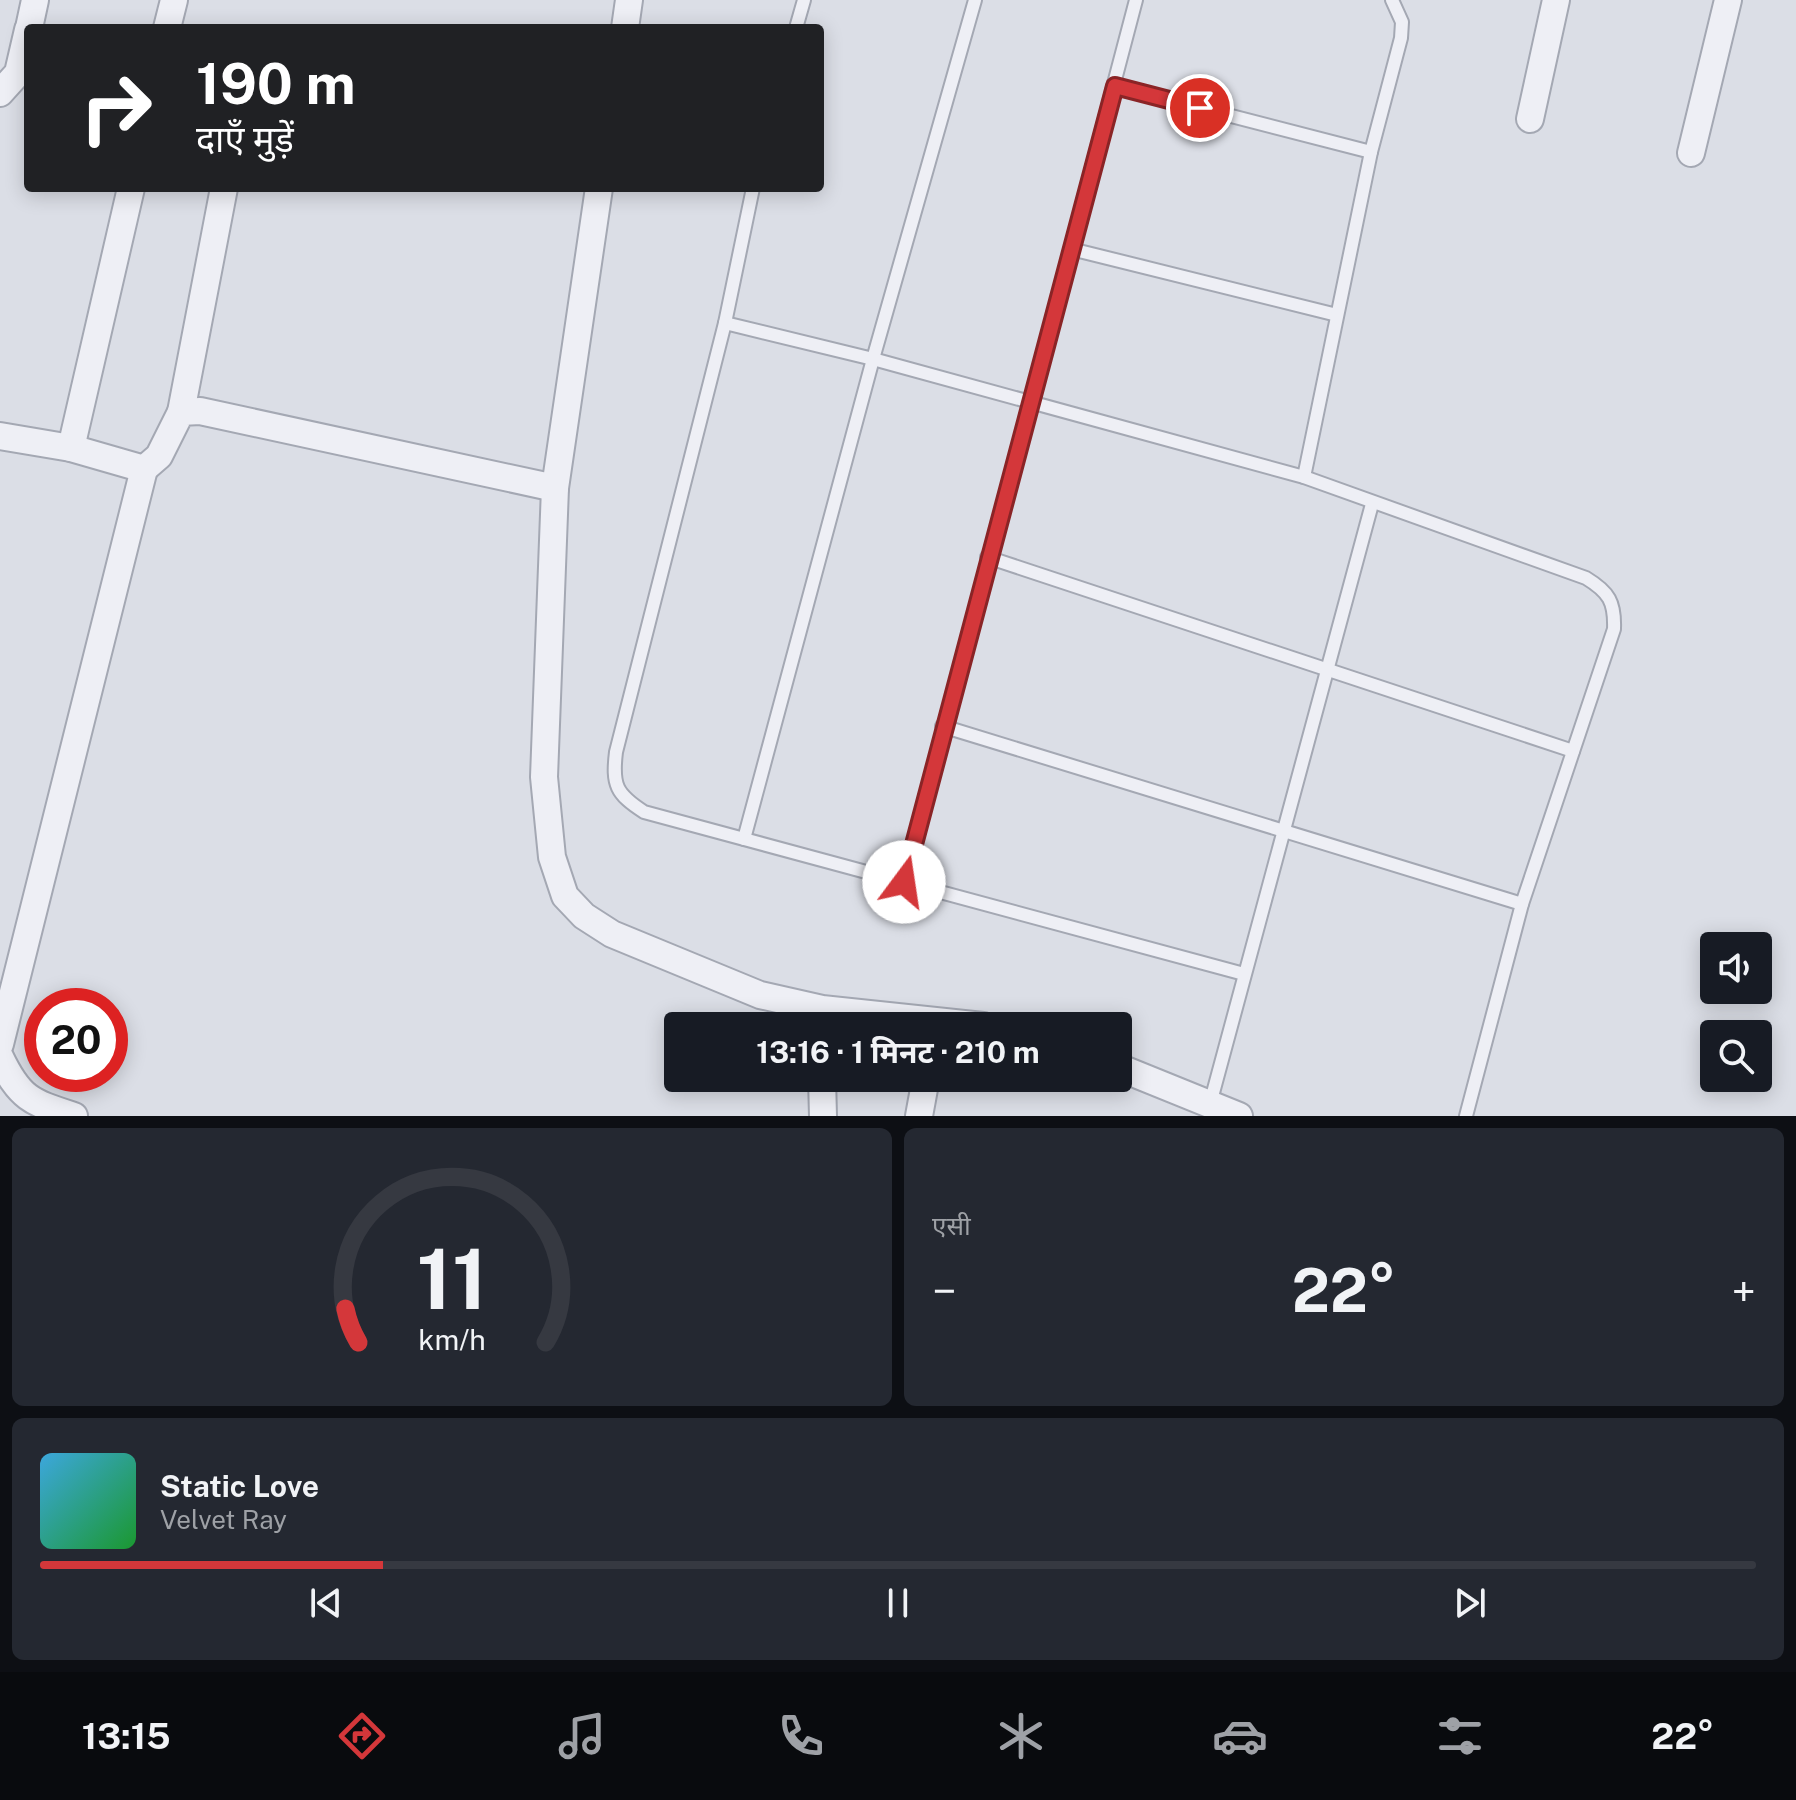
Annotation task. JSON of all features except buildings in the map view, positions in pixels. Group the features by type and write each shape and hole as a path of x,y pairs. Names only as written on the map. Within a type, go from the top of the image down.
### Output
{"street":[{"path":"29,24 35,0"},
{"path":"168,24 174,0"},
{"path":"626,24 629,0"},
{"path":"1530,119 1556,0"},
{"path":"1691,153 1728,0"},
{"path":"0,93 18,73 24,47"},
{"path":"71,448 130,192"},
{"path":"0,1044 144,469 159,456 181,412 223,192"},
{"path":"598,192 555,488 544,777 552,857 565,896 584,916 612,934 808,1012"},
{"path":"181,412 200,411 555,488"},
{"path":"0,436 71,448 144,469"},
{"path":"0,1057 16,1089 33,1102 74,1116"},
{"path":"1132,1073 1239,1116"},
{"path":"822,1092 823,1116"},
{"path":"919,1116 923,1092"}],"lane":[{"path":"797,24 804,0"},
{"path":"744,839 873,359 975,0"},
{"path":"904,882 942,726 1033,402 1136,0"},
{"path":"1304,477 1371,152 1401,38 1402,22 1396,2"},
{"path":"1115,86 1371,152"},
{"path":"752,192 725,323 616,752 613,777 624,798 644,812 1244,974"},
{"path":"1071,249 1337,315"},
{"path":"725,323 873,359 1304,477 1372,504 1586,578 1605,589 1615,605 1614,629 1522,904 1466,1116"},
{"path":"1210,1104 1372,504"},
{"path":"987,557 1573,751"},
{"path":"942,726 1522,904"}],"route":[{"path":"904,882 987,557 1033,402 1115,86 1200,108"}]}
